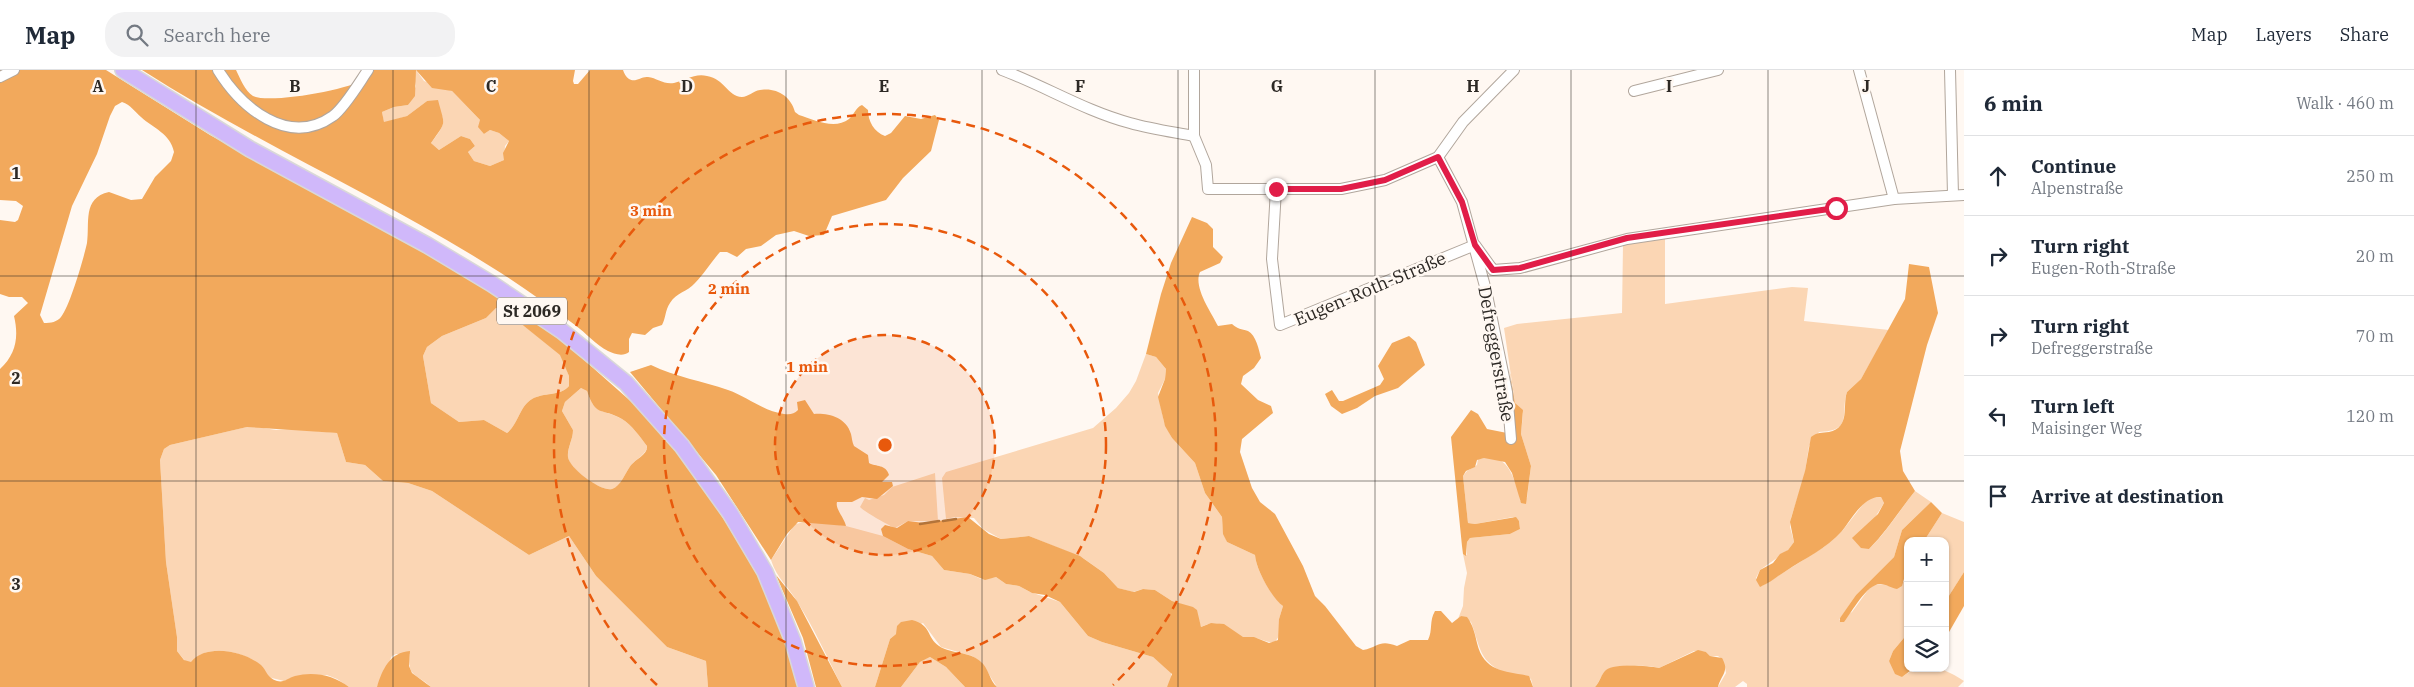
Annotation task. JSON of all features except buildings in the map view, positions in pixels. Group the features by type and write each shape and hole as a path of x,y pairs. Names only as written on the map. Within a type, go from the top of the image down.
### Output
{"main road":[{"name":"St 2069","path":"123,70 250,149 426,245 492,284 562,331 626,383 682,446 730,513 755,555 765,572 793,641 806,687"}],"street":[{"path":"0,77 14,70"},
{"path":"218,70 232,92 251,110 278,124 294,127 307,127 334,115 368,70"},
{"path":"1002,70 1035,82 1085,107 1129,123 1194,136"},
{"path":"1194,70 1194,136 1206,165 1208,188 1276,189 1341,189 1368,184 1385,180 1438,157 1463,122 1514,70"},
{"path":"1634,91 1718,70"},
{"path":"1859,70 1894,199"},
{"path":"1950,70 1953,196"},
{"name":"Defreggerstraße","path":"1438,157 1462,202 1475,245 1500,354 1508,401 1511,439"},
{"name":"Eugen-Roth-Straße","path":"1276,189 1272,258 1280,325 1475,245"},
{"path":"1475,245 1493,270 1520,268 1627,238 1894,199 1964,195"}],"shaded area":[{"path":"0,70 106,70 210,135 421,248 549,329 635,405 683,457 740,544 763,584 785,641 798,687 708,687 706,661 667,647 596,576 569,536 529,555 432,491 408,483 383,481 365,465 346,462 337,433 247,427 170,445 164,449 160,460 166,562 177,637 177,651 184,660 191,662 206,652 225,651 235,653 254,660 261,665 271,678 277,681 316,674 330,677 349,687 0,687 0,369 10,357 15,345 14,316 28,303 22,297 9,297 0,294 0,220 15,222 18,220 23,206 16,201 0,200","holes":["122,102 130,106 169,140 174,152 171,161 155,177 142,199 131,200 109,192 100,195 95,200 89,212 87,243 65,311 54,322 44,323 40,315 72,206 97,154 110,116 115,106","496,308 504,310 560,355 569,376 569,386 561,392 537,397 528,402 507,433 484,420 459,422 431,403 423,356 427,347 442,336 486,318","581,388 587,391 596,409 622,419 636,431 647,446 646,452 631,465 620,482 612,489 601,487 586,478 570,462 568,454 573,430 562,411 565,402"]},
{"path":"142,70 236,70 250,94 262,98 275,98 309,95 343,87 364,79 371,70 416,70 575,70 573,81 574,84 578,84 590,70 623,70 627,77 632,80 648,77 670,83 694,76 707,76 718,80 733,94 742,97 766,89 777,91 790,101 795,112 799,115 824,123 837,124 843,122 849,119 858,107 862,105 868,110 870,122 875,129 885,136 891,133 905,116 921,119 935,115 939,120 931,151 903,178 886,200 832,216 824,235 809,236 794,231 776,235 761,246 746,249 737,257 727,252 720,252 695,283 673,299 667,308 662,325 653,328 645,335 632,333 629,339 629,352 621,355 604,348 529,292 457,246 186,97","holes":["416,70 432,88 452,91 480,120 478,127 484,134 490,130 499,133 509,141 503,153 504,160 490,166 474,161 468,152 475,146 470,139 461,136 439,150 431,143 443,123 438,100 427,101 407,116 384,122 382,112 394,107 408,105 415,96"]},
{"path":"416,70 424,81 452,91 480,120 484,134 490,130 499,133 509,141 505,146 504,160 490,166 474,161 468,152 475,146 470,139 461,136 439,150 431,143 443,125 443,120 439,112 427,101 407,116 384,123 382,112 394,107 408,105 416,86 414,77"},
{"path":"1192,217 1207,223 1213,229 1213,247 1223,257 1220,263 1200,272 1198,278 1201,292 1218,326 1232,324 1248,331 1253,336 1261,358 1254,368 1243,376 1241,384 1258,400 1271,406 1273,413 1242,439 1240,452 1252,488 1260,502 1275,514 1303,566 1315,596 1356,646 1363,650 1383,643 1397,646 1410,640 1428,640 1435,611 1441,611 1452,623 1461,616 1467,617 1474,630 1480,653 1485,660 1497,669 1529,676 1533,687 1167,687 1172,674 1153,657 1088,636 1060,602 1045,595 1032,593 1019,586 1006,584 996,577 985,580 970,574 944,570 932,556 908,549 883,536 881,529 885,525 897,528 908,521 924,523 968,517 989,534 1001,539 1029,536 1080,556 1104,573 1118,588 1134,592 1143,589 1155,590 1172,601 1193,607 1197,610 1201,627 1211,623 1224,624 1243,637 1254,637 1269,643 1278,640 1279,619 1283,606 1274,597 1265,583 1258,568 1255,555 1227,542 1223,534 1222,517 1205,493 1195,463 1172,438 1165,426 1158,397 1165,379 1166,369 1156,357 1146,354 1171,263"},
{"path":"1665,239 1665,304 1792,287 1808,288 1804,321 1889,330 1861,379 1847,392 1844,419 1841,424 1830,431 1819,432 1809,446 1804,478 1791,518 1790,527 1794,542 1788,550 1760,570 1756,578 1762,586 1824,547 1843,530 1864,503 1870,498 1881,497 1884,503 1874,519 1869,549 1915,491 1931,502 1902,530 1894,557 1856,595 1839,620 1852,612 1874,585 1904,582 1904,638 1893,651 1889,661 1902,677 1910,672 1948,672 1964,681 1958,687 1747,687 1747,684 1743,681 1735,687 1718,687 1726,673 1724,661 1718,656 1710,656 1706,652 1694,651 1659,668 1622,666 1608,670 1595,687 1533,687 1531,679 1508,674 1498,669 1486,659 1479,647 1471,622 1461,616 1458,619 1463,606 1467,573 1463,554 1467,555 1467,542 1470,538 1510,534 1520,529 1519,521 1513,517 1475,524 1468,523 1463,476 1477,465 1478,459 1498,459 1506,465 1512,475 1520,501 1527,498 1531,466 1521,434 1523,413 1515,403 1504,328 1517,324 1622,313 1623,245"},
{"path":"1909,264 1929,267 1938,313 1927,345 1900,451 1903,471 1915,491 1869,549 1861,548 1852,538 1878,514 1884,503 1881,497 1869,500 1863,504 1842,531 1829,543 1760,587 1756,580 1760,570 1773,563 1794,542 1790,522 1805,471 1811,437 1817,433 1836,429 1843,421 1847,392 1861,379 1905,299"},
{"path":"496,308 504,310 561,355 569,376 569,386 561,392 537,397 528,402 507,433 484,420 459,422 431,403 423,356 427,347 442,336 486,318"},
{"path":"1409,336 1416,342 1425,365 1398,388 1375,396 1357,408 1342,414 1331,406 1325,394 1332,390 1339,401 1343,401 1380,385 1384,379 1378,366 1392,343"},
{"path":"1146,354 1156,357 1166,369 1165,379 1158,393 1164,422 1172,438 1195,463 1205,493 1222,517 1223,531 1227,542 1255,555 1258,568 1265,583 1283,606 1279,619 1279,636 1275,642 1244,638 1220,624 1215,623 1201,627 1195,609 1172,601 1155,590 1143,589 1133,592 1118,588 1104,573 1083,558 1029,536 1001,539 983,529 974,518 955,517 946,519 942,478 946,472 1093,428 1116,408 1129,393 1136,381"},
{"path":"651,365 670,373 728,390 776,412 793,413 798,410 797,402 805,400 814,414 831,415 841,420 849,428 854,446 868,455 869,463 880,466 888,471 889,475 882,482 892,482 893,486 877,499 862,497 852,502 837,502 837,507 846,526 798,522 787,534 771,560 716,475 630,372"},
{"path":"1509,367 1515,403 1523,410 1521,434 1531,466 1526,504 1521,503 1512,473 1505,462 1484,458 1477,460 1475,467 1466,471 1463,476 1468,523 1475,524 1516,517 1519,521 1520,529 1510,534 1470,538 1467,542 1466,556 1463,554 1451,437 1471,410 1478,414 1487,429 1507,433 1507,402 1513,397"},
{"path":"581,388 587,391 596,408 622,419 636,431 647,446 646,451 631,465 620,482 612,489 601,487 586,479 574,467 568,457 573,430 562,411 565,402"},
{"path":"251,426 276,430 295,429 337,433 346,462 365,465 383,481 408,483 432,491 529,555 569,536 596,576 667,647 706,661 708,687 431,687 411,671 410,654 396,654 392,656 377,687 349,687 327,675 298,676 284,681 268,677 262,667 252,659 224,651 206,652 192,662 186,662 177,651 177,637 166,562 160,460 164,449 170,445"},
{"path":"935,473 938,521 908,521 895,528 860,507 865,498 869,500 884,495 892,487"},
{"path":"1931,502 1942,513 1927,537 1904,537 1904,579 1902,586 1897,589 1883,584 1870,588 1844,622 1840,622 1840,618 1856,595 1894,557 1902,530"},
{"path":"1942,513 1964,522 1964,572 1949,596 1949,537 1927,537"},
{"path":"811,521 846,526 883,536 908,549 932,556 944,570 970,574 981,579 996,577 1006,584 1019,586 1030,592 1060,602 1088,636 1153,657 1171,672 1171,681 1167,687 997,687 981,662 972,656 941,647 923,623 896,634 890,639 875,687 842,687 795,597 776,572 771,560 795,524"},
{"path":"1964,572 1964,606 1949,632 1949,627 1949,596"},
{"path":"776,575 797,601 842,687 816,687 803,638"},
{"path":"912,620 923,625 939,646 980,661 997,687 965,687 946,667 930,657 920,662 901,687 875,687 890,639 896,634 897,626 901,622"},
{"path":"1904,638 1904,672 1909,672 1902,677 1895,674 1889,661 1893,651"},
{"path":"1698,650 1706,652 1710,656 1722,658 1725,670 1718,687 1595,687 1604,672 1611,668 1617,666 1647,666 1659,668"},
{"path":"410,651 409,666 412,673 431,687 377,687 384,668 392,658 403,652"},
{"path":"930,657 946,667 965,687 901,687 920,662"}],"waterway":[{"path":"943,521 956,519"},
{"path":"920,524 939,521"}],"route":[{"path":"1276,189 1341,189 1385,180 1438,157 1462,202 1475,245 1493,270 1520,268 1627,238 1836,208"}]}
